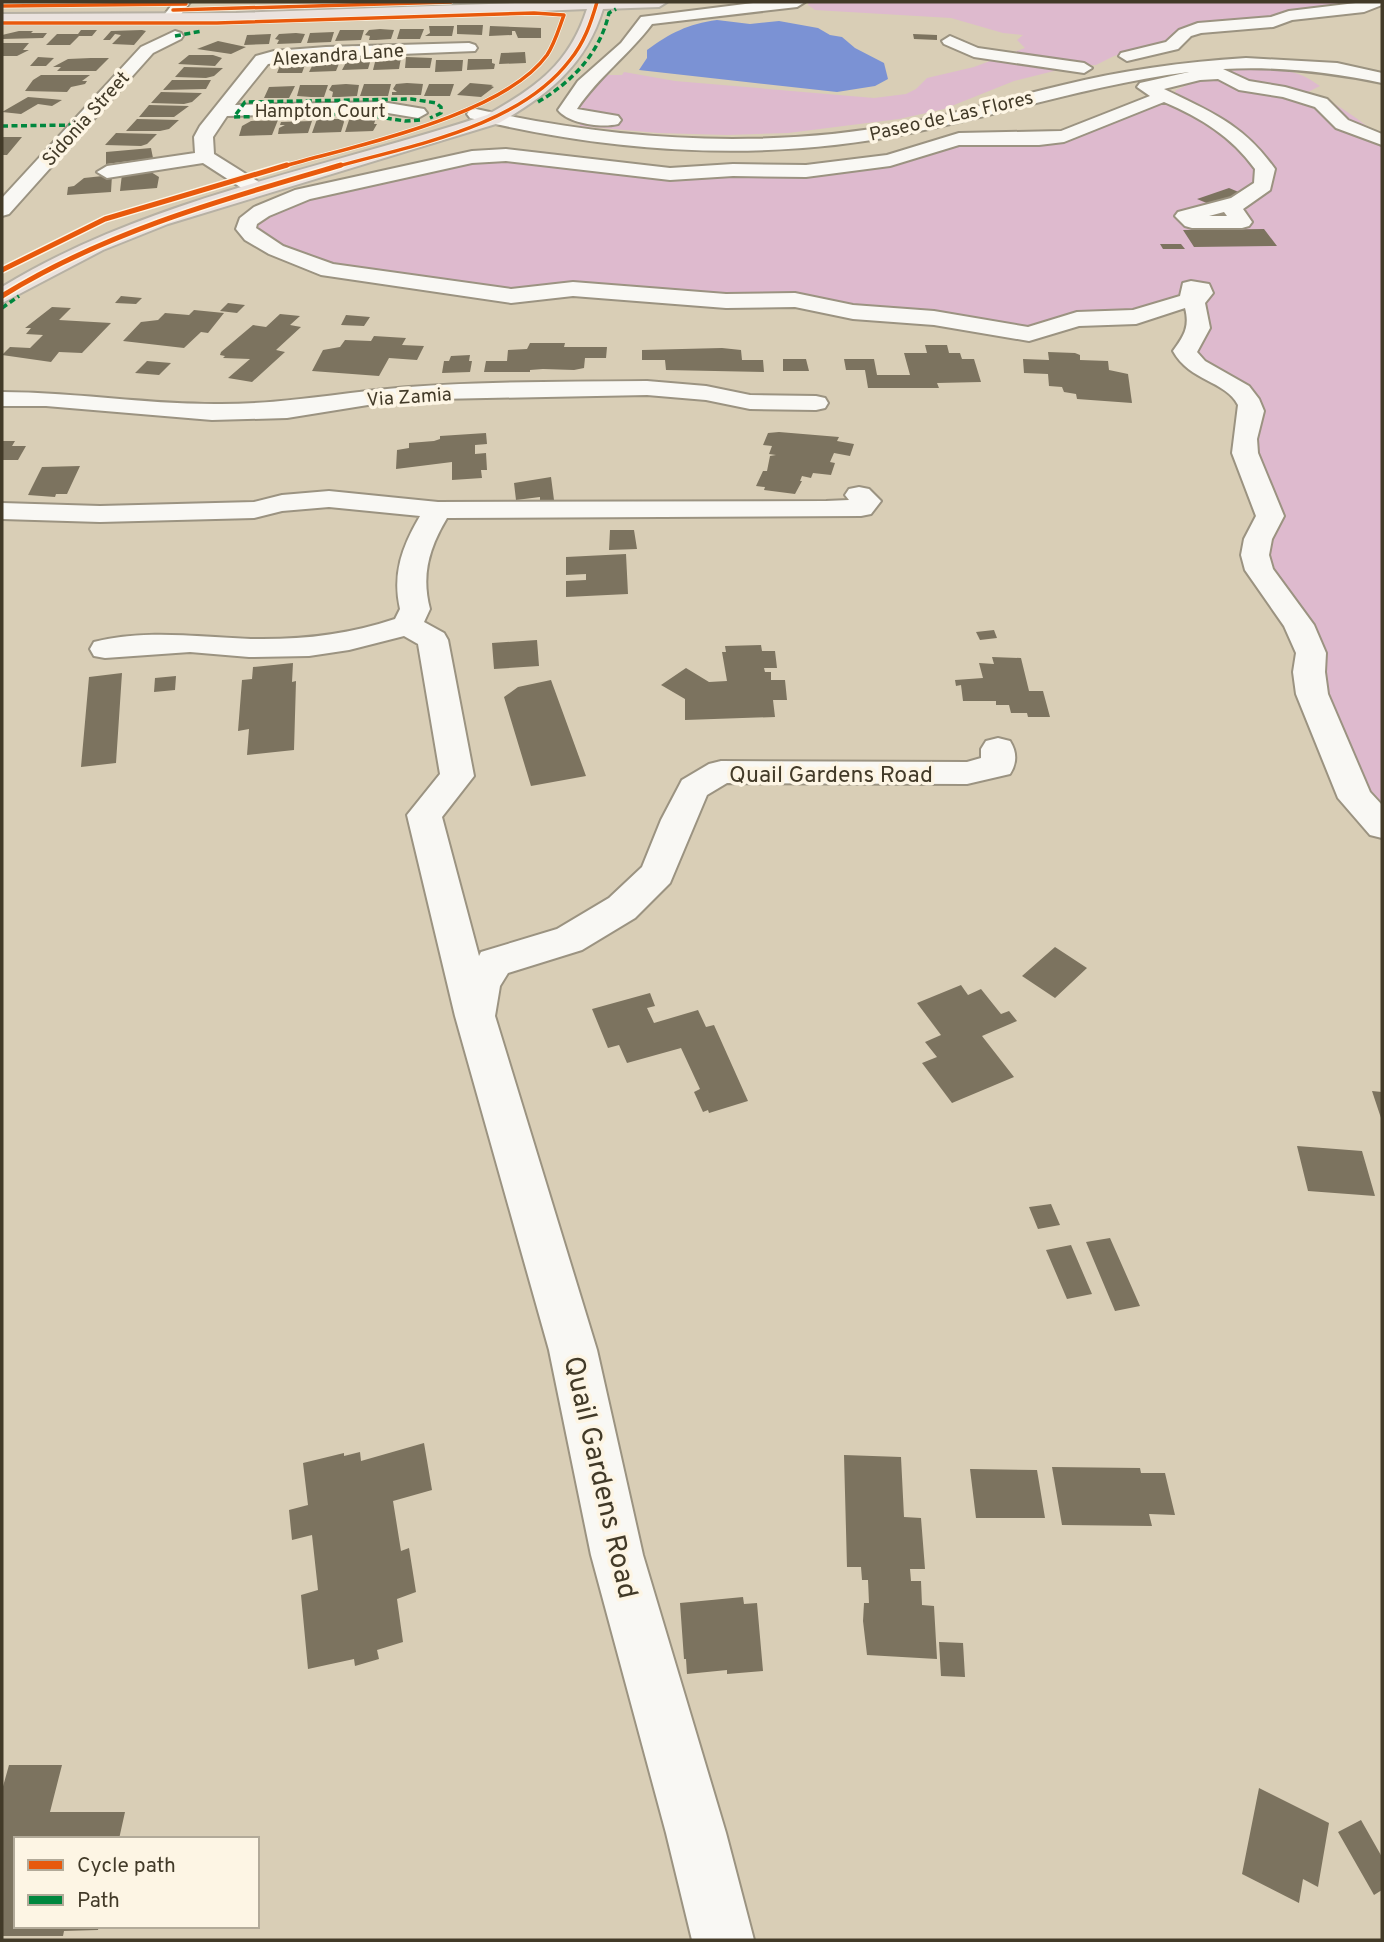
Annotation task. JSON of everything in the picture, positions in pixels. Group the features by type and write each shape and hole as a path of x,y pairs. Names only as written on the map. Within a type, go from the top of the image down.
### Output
{"main road":[{"path":"2,11 176,17 451,2"},
{"path":"2,19 176,17 659,2"},
{"path":"485,117 540,76 559,51 579,4"},
{"path":"2,280 50,253 104,229 485,117 528,100 555,80 575,58 597,4"},
{"path":"2,296 77,253 149,223 253,187"}],"street":[{"path":"662,125 584,117 568,110 584,85 628,46 646,20 797,2"},
{"path":"917,108 967,102 1004,90 1010,85 1084,68 1104,67 1127,56 1172,46 1185,33 1198,28 1273,22 1307,12 1364,6 1377,2"},
{"path":"1324,28 1382,12"},
{"name":"Sidonia Street","path":"2,210 176,17"},
{"path":"950,41 974,52 1084,68"},
{"name":"Alexandra Lane","path":"206,157 202,149 204,132 263,59 279,55 364,50 469,48"},
{"name":"Paseo de Las Flores","path":"485,117 556,132 631,141 713,144 806,141 891,131 1123,76 1258,55 1382,78"},
{"path":"1104,67 1219,123 1244,140 1265,169 1263,186 1238,202"},
{"path":"1382,141 1342,124 1321,103 1285,92 1245,86 1221,74 1197,75 1155,91 1064,136 1039,139 959,139 890,160 806,171 733,170 670,174 506,155 484,155 360,179 326,189 257,212 247,222 246,229 252,236 276,250 329,270 490,293 521,296 583,289 712,300 795,300 853,312 934,318 1009,332 1041,331 1077,319 1136,317 1187,301 1191,298 1191,288 1201,289 1202,293 1194,302 1200,314 1198,329 1194,343 1185,351 1189,360 1230,383 1241,391 1250,403 1253,417 1244,443 1248,464 1270,516 1258,539 1255,555 1259,570 1298,625 1311,653 1309,673 1312,694 1355,798 1382,826"},
{"name":"Hampton Court","path":"221,111 382,107 418,113"},
{"path":"107,172 206,157 253,187"},
{"name":"Via Zamia","path":"2,399 212,412 287,410 374,397 438,392 646,388 706,393 750,402 816,403"},
{"path":"2,511 100,514 254,510 282,503 329,499 438,510 838,509 861,508 867,500 859,495"},
{"path":"105,649 192,643 251,648 321,646 384,634 407,625 415,609 409,590 413,559 438,510"},
{"name":"Quail Gardens Road","path":"407,625 433,640 457,776 424,814 475,1016 573,1350 617,1555 696,1833 723,1940"},
{"name":"Quail Gardens Road","path":"475,1016 481,984 495,962 569,940 622,908 657,874 694,788 721,772 967,773 998,766 998,748"}],"shaded area":[{"path":"809,2 1373,2 1232,23 1114,56 1096,65 1074,66 1014,81 944,109 899,119 788,133 728,135 658,133 580,126 574,106 604,75 622,75 624,72 675,81 874,98 906,94 927,78 974,67 1025,48 1017,40 1023,35 1003,33 951,18 815,10 808,5"},
{"path":"1260,69 1292,72 1312,81 1320,86 1308,92 1347,112 1382,140 1382,818 1372,809 1271,577 1254,461 1259,412 1194,359 1208,323 1204,309 1187,295 1140,312 1037,330 804,298 514,294 344,269 282,247 255,229 257,218 286,205 465,161 521,161 804,174 940,145 1053,141 1174,95 1176,90 1212,74"}],"water":[{"path":"717,20 750,24 779,21 818,28 830,35 842,37 855,48 884,63 888,79 875,86 837,92 639,70 647,58 647,50 664,39 688,27"}],"building":[{"path":"457,25 483,25 482,35 457,34"},
{"path":"429,26 454,26 452,36 425,36 430,33"},
{"path":"490,26 541,28 541,38 518,38 515,31 512,31 512,35 489,36"},
{"path":"400,29 424,29 420,39 397,39"},
{"path":"81,30 97,30 92,36 79,36 70,45 46,45 57,34 78,34"},
{"path":"340,30 364,30 361,40 335,41"},
{"path":"369,30 394,30 391,39 369,40 370,36 365,35"},
{"path":"19,31 47,33 43,38 2,39 2,35"},
{"path":"111,31 146,31 134,45 112,44 121,35 115,34 110,40 103,40"},
{"path":"334,32 331,42 307,43 310,33"},
{"path":"271,34 269,44 244,45 247,35"},
{"path":"279,34 305,34 301,43 277,44 279,40 275,39"},
{"path":"913,34 937,35 937,40 914,39"},
{"path":"218,41 246,47 231,54 197,49"},
{"path":"2,43 29,43 23,50 29,50 17,56 2,56"},
{"path":"525,52 526,63 499,64 501,53"},
{"path":"189,55 213,55 222,58 215,66 178,64"},
{"path":"38,57 54,58 46,66 30,66"},
{"path":"406,57 432,58 430,68 405,68"},
{"path":"109,58 96,71 57,71 61,67 53,67 68,59"},
{"path":"376,58 401,58 399,69 373,70"},
{"path":"348,59 371,59 368,69 342,70"},
{"path":"468,59 492,59 494,69 467,70"},
{"path":"436,60 463,60 462,71 435,72"},
{"path":"340,61 336,71 309,72 314,62"},
{"path":"306,62 302,73 277,73 281,63"},
{"path":"184,67 223,68 214,76 206,78 175,77"},
{"path":"41,75 90,75 82,81 87,81 85,84 71,87 67,92 25,91 33,80"},
{"path":"172,80 211,80 206,89 163,90"},
{"path":"470,83 494,87 481,97 457,95"},
{"path":"364,84 391,84 388,96 360,96"},
{"path":"396,84 423,84 421,95 392,95 392,92 397,92 393,89"},
{"path":"429,84 454,84 450,96 424,96"},
{"path":"300,85 328,85 324,97 311,97 297,96"},
{"path":"332,85 359,85 357,96 332,97 333,92 329,90"},
{"path":"295,86 289,98 264,98 269,87"},
{"path":"161,92 202,93 192,102 184,104 151,103"},
{"path":"28,97 62,100 52,106 38,104 21,114 2,112"},
{"path":"149,105 189,106 174,117 139,117"},
{"path":"376,118 374,124 377,124 373,131 345,132 349,120"},
{"path":"137,119 179,120 169,129 160,131 126,131"},
{"path":"317,119 343,119 341,132 312,133"},
{"path":"278,120 272,135 239,136 242,126 251,121"},
{"path":"312,121 308,133 278,134 279,128 285,125 280,125 281,122"},
{"path":"116,133 157,134 141,146 105,145"},
{"path":"2,137 22,137 7,155 2,155"},
{"path":"151,148 153,158 106,164 106,152"},
{"path":"151,172 159,177 157,188 120,191 122,174"},
{"path":"112,175 111,192 67,195 68,187 84,178"},
{"path":"1229,188 1241,193 1209,204 1197,199"},
{"path":"1264,229 1277,246 1194,247 1183,230"},
{"path":"1160,244 1181,244 1185,249 1163,249"},
{"path":"121,296 142,298 136,304 115,303"},
{"path":"228,303 245,305 237,313 220,311"},
{"path":"52,307 71,308 59,320 111,323 82,353 59,352 51,362 2,355 10,347 30,348 43,335 26,334 31,328 25,328"},
{"path":"194,310 224,313 208,333 201,332 184,348 123,341 141,322 158,320 165,313 189,315"},
{"path":"280,314 300,316 290,325 301,327 276,350 285,352 252,382 228,378 250,359 223,358 225,356 220,355 221,352 253,325 266,327"},
{"path":"346,315 370,317 364,326 341,325"},
{"path":"374,336 406,338 402,345 424,346 417,360 389,358 379,376 312,371 323,350 340,347 345,340 371,341"},
{"path":"530,343 565,343 564,347 607,347 606,358 585,358 584,368 574,370 484,372 486,361 507,361 508,350 527,349"},
{"path":"925,345 947,345 949,353 960,353 962,359 974,359 981,382 937,383 939,388 868,388 865,370 846,370 844,359 874,359 877,375 910,375 904,353 927,353"},
{"path":"642,350 741,350 742,360 763,360 764,372 666,370 665,360 642,360"},
{"path":"1048,352 1075,353 1080,355 1080,360 1108,361 1109,370 1128,374 1132,403 1077,399 1076,394 1064,392 1062,387 1049,386 1048,374 1024,373 1023,359 1049,360"},
{"path":"470,355 470,372 442,373 444,361 449,361 451,356"},
{"path":"783,359 806,359 809,371 783,371"},
{"path":"147,361 171,363 159,375 135,373"},
{"path":"486,433 487,444 475,445 475,454 486,453 487,470 481,470 482,478 452,480 452,462 396,469 397,450 409,448 409,443 434,441 440,439 440,436"},
{"path":"768,433 839,437 837,441 854,444 850,456 834,453 830,462 835,463 831,475 813,473 811,478 802,476 795,494 764,490 765,487 756,486 763,471 767,471 770,456 776,455 769,454 772,446 763,445"},
{"path":"2,441 15,441 12,446 26,446 18,460 2,460"},
{"path":"80,466 67,494 56,494 55,497 28,495 42,467"},
{"path":"551,477 554,500 540,501 540,497 516,500 514,483"},
{"path":"610,530 634,530 637,549 609,550"},
{"path":"626,554 628,594 566,597 566,581 586,580 586,574 566,575 566,557"},
{"path":"994,630 997,638 980,640 976,632"},
{"path":"537,640 539,666 494,669 492,643"},
{"path":"761,645 762,651 775,651 777,668 764,668 765,672 771,672 771,680 785,680 787,700 773,700 775,717 685,720 685,699 661,685 686,668 709,682 727,681 722,652 726,652 725,646"},
{"path":"992,657 1021,658 1029,691 1043,691 1050,717 1028,717 1027,713 1011,713 1009,705 996,705 996,701 963,701 961,685 956,686 955,680 983,678 979,663 994,664"},
{"path":"293,663 292,682 296,681 294,750 247,755 249,729 238,731 242,680 252,679 253,667"},
{"path":"122,673 116,763 81,767 89,677"},
{"path":"176,676 175,690 154,692 155,678"},
{"path":"551,680 586,776 531,786 504,697 518,687"},
{"path":"1055,947 1087,968 1055,998 1022,976"},
{"path":"961,985 968,995 981,989 1001,1014 1009,1011 1017,1021 982,1036 1014,1077 952,1103 922,1063 937,1057 925,1042 941,1035 917,1003"},
{"path":"650,993 655,1006 647,1008 654,1023 698,1010 706,1027 714,1025 748,1101 709,1113 708,1110 703,1112 694,1092 700,1089 681,1048 627,1063 619,1045 608,1048 592,1009"},
{"path":"1372,1091 1382,1092 1382,1121"},
{"path":"1297,1146 1362,1151 1375,1196 1308,1191"},
{"path":"1051,1204 1060,1225 1038,1229 1029,1207"},
{"path":"1110,1238 1140,1306 1115,1311 1086,1242"},
{"path":"1071,1245 1092,1294 1067,1299 1046,1250"},
{"path":"424,1443 432,1490 393,1501 401,1551 409,1548 416,1592 397,1599 403,1642 377,1650 379,1659 355,1666 354,1659 308,1669 301,1595 318,1590 312,1535 292,1540 289,1510 308,1505 303,1463 360,1452 361,1461"},
{"path":"844,1455 901,1457 904,1517 921,1518 925,1569 910,1569 911,1581 921,1581 922,1605 934,1606 937,1659 867,1655 863,1621 864,1603 869,1603 868,1580 862,1580 861,1567 847,1567"},
{"path":"1052,1467 1140,1468 1141,1473 1165,1473 1175,1515 1149,1514 1152,1526 1062,1525"},
{"path":"970,1469 1037,1470 1045,1518 976,1518"},
{"path":"743,1597 744,1604 757,1603 763,1671 727,1674 727,1670 687,1674 680,1603"},
{"path":"939,1642 963,1643 965,1677 941,1676"},
{"path":"9,1765 62,1765 50,1812 125,1812 119,1837 14,1837 14,1928 98,1930 64,1931 63,1936 2,1936 2,1790"},
{"path":"1259,1788 1329,1823 1318,1887 1303,1879 1299,1903 1242,1874"},
{"path":"1361,1820 1382,1857 1382,1890 1374,1895 1338,1832"}],"marked path":[{"path":"538,102 562,86 584,65 600,40 609,13 616,9"},
{"path":"175,36 202,31"},
{"path":"420,120 405,121 360,114 234,117 245,102 411,99 436,103 441,107 441,113 430,118"},
{"path":"2,126 77,125"},
{"path":"2,308 19,296"}],"cycle path":[{"path":"173,10 451,2"},
{"path":"2,296 32,277 95,246 161,220 493,119 530,97 560,73 582,43 597,2"},
{"path":"2,6 186,4"},
{"path":"2,23 217,23 534,13 564,15 549,52 535,69 493,98 429,124 105,219 2,270"}]}
